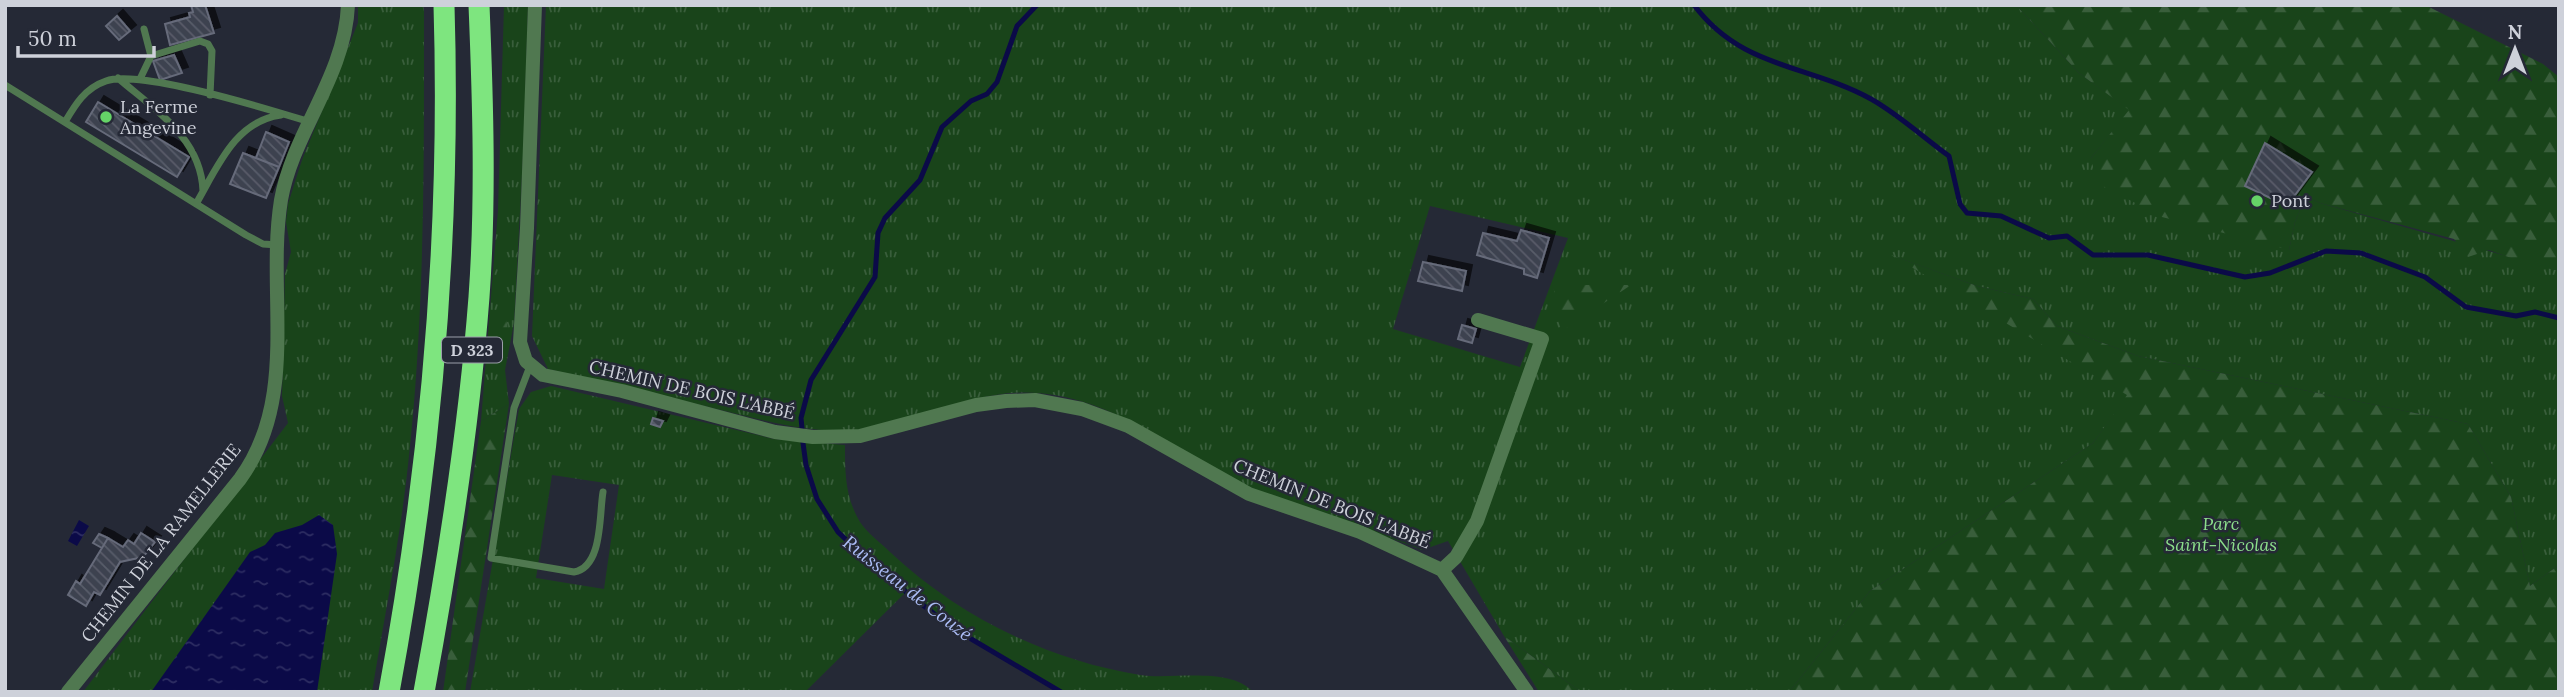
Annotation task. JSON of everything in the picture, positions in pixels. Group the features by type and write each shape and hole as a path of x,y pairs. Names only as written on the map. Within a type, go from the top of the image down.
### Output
{"highway":[{"name":"D 323","path":"388,692 403,615 428,438 440,301 447,106 444,5"},
{"name":"D 323","path":"424,692 440,594 479,297 482,99 480,5"}],"street":[{"name":"CHEMIN DE LA RAMELLERIE","path":"68,692 240,480 260,448 276,390 281,199 336,66 347,23 348,5"},
{"path":"530,366 520,342 535,5"},
{"path":"1442,570 1456,557 1477,521 1542,339 1478,320"},
{"name":"CHEMIN DE BOIS L'ABBÉ","path":"530,366 552,378 643,396 755,428 813,437 875,434 976,405 1035,400 1061,404 1128,426 1249,494 1360,532 1442,570 1527,692"}],"lane":[{"path":"140,79 151,56 144,29"},
{"path":"151,56 200,41 208,44 212,51 211,94"},
{"path":"65,122 89,90 118,78 140,79 211,94 311,123"},
{"path":"118,78 187,140 200,164 203,191"},
{"path":"5,85 263,244 278,245"},
{"path":"196,204 239,135 265,118 285,115"},
{"path":"530,366 514,408 491,558 574,572 584,569 593,559 603,492"}],"green space":[{"path":"358,5 423,5 424,11 422,234 414,400 402,515 372,692 83,692 288,423 282,396 285,274 291,252 286,222 288,204 302,160 358,23"},
{"path":"504,5 528,5 514,323 505,370 509,404 481,421 498,210"},
{"path":"546,5 2016,5 2079,73 2130,110 2091,158 2289,250 2295,222 2306,196 2320,203 2559,271 2559,565 2530,586 2511,497 2468,424 2138,356 2057,326 2033,299 1977,286 1896,257 2128,395 2093,443 1870,591 1789,692 1581,692 1504,636 1448,541 1422,550 1284,501 1239,482 1143,428 1094,405 1038,393 1013,393 988,396 867,429 810,429 548,369 532,336","holes":["1430,206 1568,238 1520,367 1393,329"]},
{"path":"2016,5 2425,5 2543,64 2559,77 2559,271 2489,250 2468,257 2454,239 2320,203 2306,196 2295,222 2289,250 2162,217 2097,183 2091,158 2129,110 2079,73"},
{"name":"Parc Saint-Nicolas","path":"1891,255 1977,286 2033,299 2057,326 2138,356 2468,424 2511,497 2530,586 2559,565 2559,692 1789,692 1870,591 2093,443 2127,395"},
{"path":"1553,285 1631,285 1562,331"},
{"path":"499,319 506,320 508,336 499,360 494,359 494,335"},
{"path":"551,386 774,439 845,445 849,494 855,513 863,526 916,575 974,615 1038,646 1105,668 1140,675 1230,679 1253,692 1061,692 951,627 906,592 805,692 470,692 519,409 531,392","holes":["552,475 619,485 604,589 536,578"]},
{"path":"509,404 465,692 443,692 481,421"},
{"path":"1504,636 1581,692 1539,692"}],"water":[{"path":"319,515 333,525 337,554 317,692 151,692 250,552 265,545 275,533 302,525"},
{"path":"79,520 89,526 77,546 68,541"}],"building":[{"path":"191,5 205,5 214,33 170,45 165,24 190,17 189,13 193,12"},
{"path":"117,16 130,31 119,40 106,26"},
{"path":"174,55 182,73 160,80 153,61"},
{"path":"98,102 189,157 177,177 86,122"},
{"path":"266,132 289,142 279,167 256,158"},
{"path":"2265,143 2312,172 2287,206 2245,186"},
{"path":"243,153 279,167 266,198 230,184"},
{"path":"1521,230 1549,238 1537,278 1524,274 1524,269 1477,255 1483,233 1517,241"},
{"path":"1423,262 1466,271 1462,291 1418,281"},
{"path":"1462,325 1476,329 1472,343 1458,339"},
{"path":"653,418 663,421 660,427 651,424"},
{"path":"141,533 155,542 143,557 120,562 100,595 94,592 86,606 68,595 76,581 80,584 108,538 123,547 128,540 134,544"},
{"path":"99,534 108,538 102,548 93,543"}],"waterway":[{"name":"Ruisseau de Couzé","path":"802,428 801,418 811,380 875,277 878,233 885,218 920,180 942,127 971,101 987,94 997,82 1017,26 1037,5"},
{"path":"1694,5 1713,26 1754,54 1847,88 1871,99 1901,119 1949,156 1960,204 1967,213 2001,216 2049,238 2067,236 2093,255 2148,255 2245,277 2270,273 2326,251 2361,253 2425,277 2466,307 2516,316 2535,312 2559,318"},
{"name":"Ruisseau de Couzé","path":"803,443 806,465 817,499 838,532 878,570 951,627 1061,692"}],"place":[{"name":"La Ferme Angevine","path":"106,117"},
{"name":"Pont","path":"2257,201"}]}
